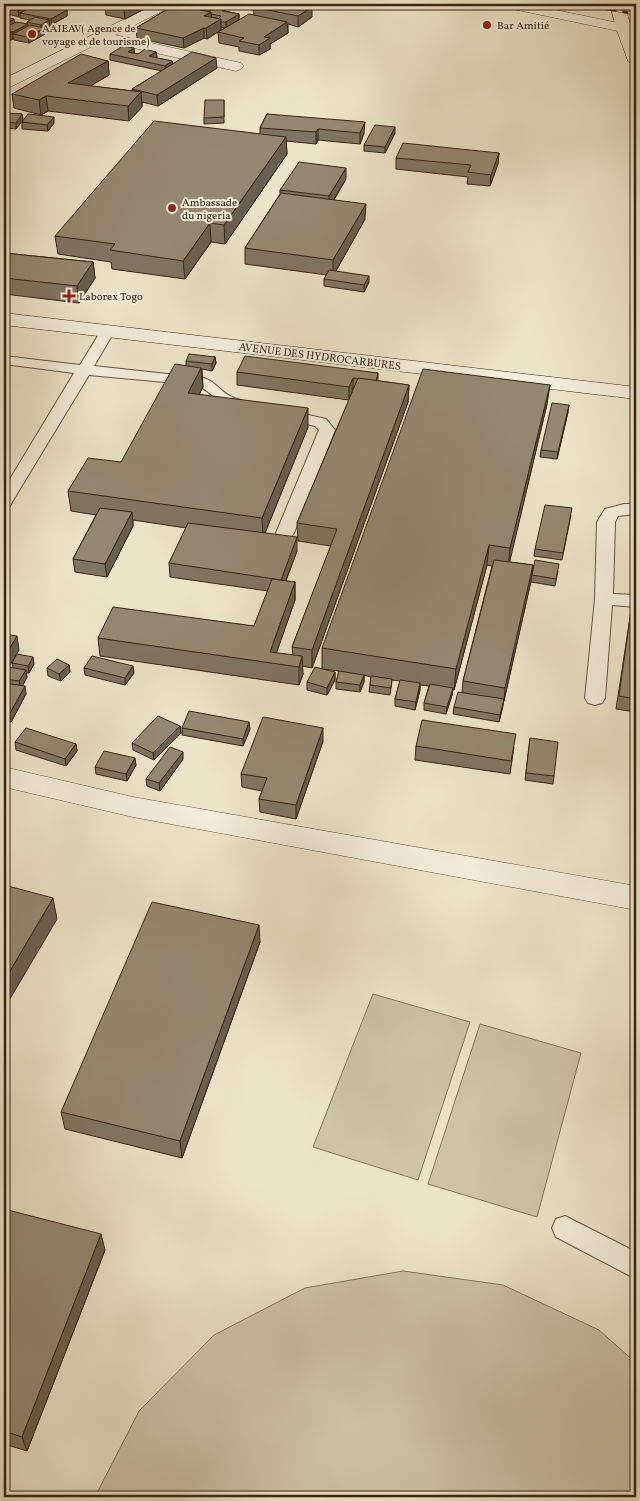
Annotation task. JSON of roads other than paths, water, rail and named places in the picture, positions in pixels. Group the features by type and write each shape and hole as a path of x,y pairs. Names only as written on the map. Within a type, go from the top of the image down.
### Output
{"highway":[{"path":"617,4 623,28 636,61"}],"street":[{"path":"4,85 164,4"},
{"path":"508,4 623,28"},
{"path":"100,36 236,66"},
{"name":"AVENUE DES HYDROCARBURES","path":"4,319 636,393"},
{"path":"4,777 133,807 636,898"}],"lane":[{"path":"4,502 107,332"},
{"path":"4,360 84,370 199,380 211,385 220,397 231,403 320,422 327,430 285,533"},
{"path":"595,698 604,599 606,522 611,513 624,509 636,509"},
{"path":"604,599 636,601"},
{"path":"565,1228 636,1266"}],"railway":[{"path":"581,4 636,14"}],"place":[{"name":"Bar Amitié","path":"487,25"},
{"name":"AAIEAV( Agence de voyage et de tourisme)","path":"32,34"},
{"name":"Ambassade du nigeria","path":"172,208"},
{"name":"Laborex Togo","path":"69,296"}]}
